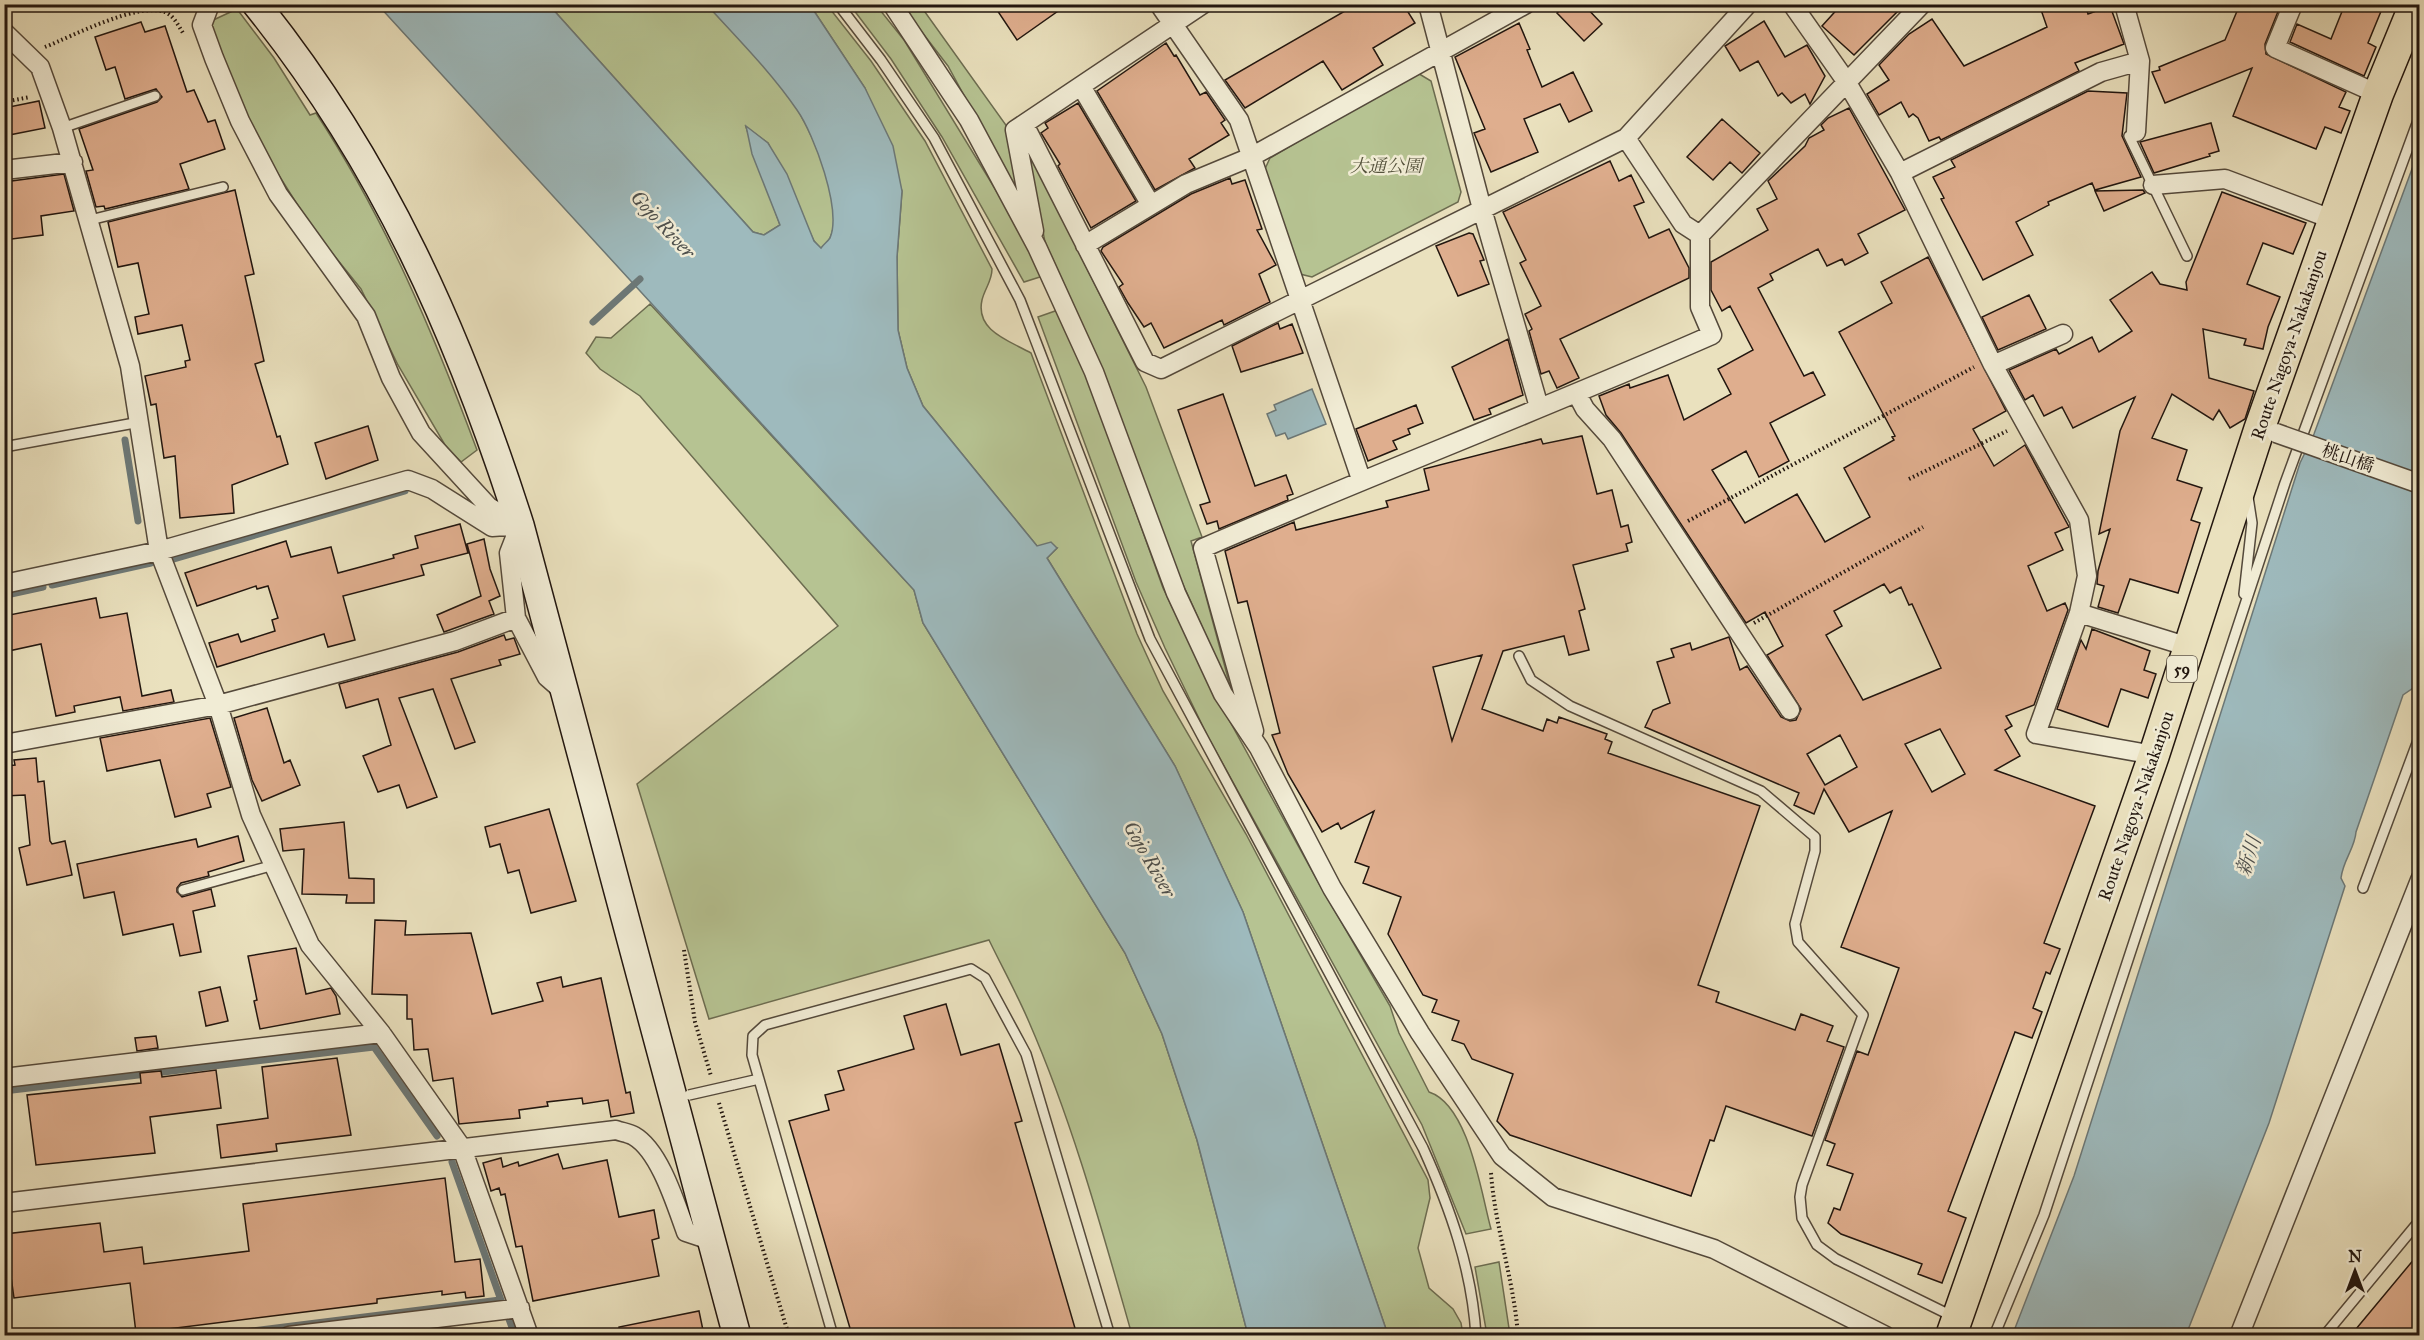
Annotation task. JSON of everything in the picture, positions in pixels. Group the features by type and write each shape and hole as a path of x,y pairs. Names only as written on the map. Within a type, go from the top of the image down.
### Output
{"main road":[{"name":"Route Nagoya-Nakakanjou","path":"1954,1327 2154,755 2244,474 2267,431 2334,220 2378,94 2415,4"}],"street":[{"path":"210,4 202,25 240,121 278,194 366,316 391,378 421,434 489,507 520,525"},
{"path":"256,4 300,58 352,138 386,196 453,337 488,425 520,525 563,691 681,1098 710,1240 737,1335"},
{"path":"892,4 969,120 1037,248 1094,372 1176,593 1223,694 1259,748 1332,888 1419,1033 1502,1156 1553,1197 1714,1249 1886,1335"},
{"path":"1159,4 1239,120 1361,479"},
{"path":"1037,248 1015,130 1203,4"},
{"path":"1428,4 1482,209 1539,407"},
{"path":"1085,245 1186,184 1251,157 1526,4"},
{"path":"1024,124 1144,362 1161,369 1626,138 1748,4"},
{"path":"1792,4 1846,81 1900,173 1992,362 2079,520 2087,576 2079,613 2036,734 2154,755"},
{"path":"1259,748 1203,548 1361,479 1577,393 1712,335 1700,307 1700,235 1922,4"},
{"path":"2124,4 2140,61 2136,132"},
{"path":"2293,4 2275,48 2378,94"},
{"path":"4,32 40,67 73,162 130,366 159,550 218,705 251,815 310,945 381,1033 462,1148 529,1335"},
{"path":"1900,173 2101,72 2140,61"},
{"path":"1081,86 1151,205"},
{"path":"1626,138 1683,224 1700,235"},
{"path":"4,170 73,162"},
{"path":"2153,185 2225,178 2334,220"},
{"path":"1992,362 2063,334"},
{"path":"1577,393 1585,409 1612,439 1790,710"},
{"name":"桃山橋","path":"2267,431 2420,484"},
{"path":"4,584 159,550 408,480 432,489 492,527 520,525"},
{"path":"520,525 509,554 516,618 547,677 563,691"},
{"path":"2079,613 2189,647"},
{"path":"4,744 218,705 455,641 516,618"},
{"path":"2239,1335 2418,888"},
{"path":"4,1078 381,1033"},
{"path":"4,1203 616,1130 634,1136 649,1149 670,1190 686,1232 710,1240"},
{"path":"289,1335 520,1308"}],"lane":[{"path":"838,4 881,60 934,138 1020,300 1150,639 1424,1148 1447,1201 1463,1250 1476,1335"},
{"path":"62,128 155,96"},
{"path":"1994,1335 2044,1215 2241,613 2293,461 2420,115"},
{"path":"2136,132 2129,136 2187,256"},
{"path":"90,220 223,187"},
{"path":"4,447 140,422"},
{"path":"2241,613 2252,523 2244,474"},
{"path":"1519,656 1531,680 1570,706 1761,791 1815,837 1815,851 1795,924 1798,942 1863,1015 1802,1185 1800,1197 1802,1218 1817,1245 1836,1259 1954,1327"},
{"path":"2363,888 2420,735"},
{"path":"183,890 274,865"},
{"path":"833,1335 752,1055 753,1036 765,1025 961,969 971,969 985,978 1026,1054 1110,1335"},
{"path":"681,1098 759,1079"},
{"path":"2324,1335 2420,1220"}],"path":[{"path":"27,54 140,11 161,11 173,17 194,50 204,57 214,58"},
{"path":"4,102 50,94"},
{"path":"1671,530 1992,362"},
{"path":"1909,479 2025,422"},
{"path":"1738,632 1923,527"},
{"path":"684,950 695,1022 712,1078"},
{"path":"718,1100 789,1335"},
{"path":"1502,1156 1493,1162 1491,1168 1493,1202 1508,1263 1518,1335"}],"green space":[{"path":"549,5 707,5 768,70 799,112 813,139 826,174 833,209 830,238 821,249 814,241 768,143 746,127 780,225 764,235 753,232"},
{"path":"810,5 827,5 871,61 925,141 992,269 982,300 981,311 984,320 996,334 1031,353 1137,634 1163,691 1246,834 1428,1180 1430,1198 1418,1248 1429,1288 1453,1309 1461,1323 1463,1335 1388,1335 1243,912 1175,766 1047,558 1057,548 1037,546 923,406 907,368 898,330 897,257 902,191 865,88"},
{"path":"850,5 876,5 904,40 1027,241 1043,276 1024,282 942,137 891,59"},
{"path":"901,5 920,5 1008,128 1026,210 948,66"},
{"path":"237,9 274,58 310,115 316,113 364,193 386,235 425,319 477,450 461,462 445,445 398,365 361,289 312,228 253,134 209,22"},
{"name":"大通公園","path":"1416,72 1431,81 1461,192 1458,202 1312,277 1300,274 1264,171 1270,158"},
{"path":"1026,146 1146,387 1202,537 1191,541 1232,693 1176,569 1105,375 1045,242"},
{"path":"650,304 914,590 923,623 1125,953 1162,1034 1197,1140 1248,1335 1132,1335 1086,1177 1045,1060 989,940 709,1019 637,784 838,626 640,396 600,369 586,353 596,337 611,338"},
{"path":"1058,310 1086,373 1163,588 1211,687 1318,882 1390,1006 1399,1033 1429,1092 1443,1100 1464,1132 1478,1173 1491,1229 1466,1234 1422,1125 1208,737 1165,648 1136,582 1038,317"},
{"path":"1499,1262 1510,1335 1487,1335 1475,1267"}],"water":[{"name":"Gojo River","path":"378,5 549,5 753,232 764,235 780,225 752,154 746,126 768,143 787,174 814,241 821,248 830,238 833,225 832,210 824,172 804,121 776,82 707,5 810,5 865,88 893,146 902,191 897,257 898,330 907,368 923,406 1037,546 1051,542 1057,548 1047,558 1175,766 1243,912 1388,1335 1248,1335 1197,1140 1162,1034 1125,953 923,623 914,590"},
{"name":"新川","path":"2419,150 2419,677 2416,686 2403,695 2354,843 2344,865 2341,878 2345,886 2269,1123 2186,1335 2012,1336 2074,1176 2300,463 2314,434"},
{"path":"1312,389 1326,424 1288,439 1285,433 1276,436 1267,414 1276,410 1274,405"}],"building":[{"path":"993,4 1068,4 1017,40"},
{"path":"1357,4 1403,4 1415,23 1373,48 1383,65 1342,90 1323,61 1245,108 1225,80"},
{"path":"1567,4 1583,4 1602,24 1584,41 1557,13"},
{"path":"1842,4 1905,4 1854,55 1822,26"},
{"path":"2039,4 2085,4 2088,14 2110,6 2124,44 2075,63 2079,71 1941,140 1939,137 1929,141 1918,118 1913,114 1909,117 1901,102 1879,115 1867,94 1889,80 1879,65 1909,34 1932,19 1964,66 2047,27"},
{"path":"2240,4 2281,4 2265,44 2266,54 2346,92 2339,107 2350,111 2341,133 2325,127 2316,149 2233,116 2252,68 2165,103 2152,72 2225,40"},
{"path":"2345,4 2384,4 2368,43 2376,47 2364,76 2290,42 2297,24 2331,39"},
{"path":"1764,21 1785,57 1807,45 1825,76 1810,104 1805,94 1791,103 1782,93 1778,96 1758,61 1740,71 1725,46"},
{"path":"141,22 145,32 165,26 187,92 194,90 208,122 215,120 225,149 180,164 189,189 105,209 104,206 96,207 86,171 93,170 79,129 157,102 162,97 156,89 125,99 115,67 106,70 95,37"},
{"path":"1519,23 1542,87 1573,72 1592,111 1569,122 1560,104 1524,119 1538,152 1491,172 1474,133 1485,129 1455,57"},
{"path":"1166,43 1174,56 1176,55 1200,95 1206,92 1225,120 1221,123 1229,135 1189,159 1195,168 1155,190 1097,91"},
{"path":"2088,91 2127,93 2122,136 2141,177 2095,190 2092,183 2048,202 2049,205 2016,222 2033,255 1983,280 1941,199 1944,198 1933,177 1955,167 1951,160"},
{"path":"39,101 45,128 4,136 4,108"},
{"path":"1078,103 1136,201 1091,228 1058,166 1060,164 1041,133 1048,128 1045,123"},
{"path":"1849,108 1905,210 1858,234 1868,253 1845,265 1842,259 1827,266 1818,249 1770,274 1773,280 1758,288 1804,376 1813,372 1825,395 1770,423 1789,461 1759,477 1746,451 1712,470 1745,523 1797,494 1825,542 1870,517 1844,468 1894,440 1892,437 1895,436 1839,332 1892,303 1881,282 1928,257 2006,411 1973,429 1994,466 2025,445 2069,527 2055,533 2063,550 2028,566 2047,611 2065,603 2068,610 2034,705 2006,716 2012,726 2005,730 2020,756 1995,770 2095,806 2044,943 2060,949 2050,974 2046,972 2033,1008 2042,1012 2032,1038 2015,1032 1948,1211 1966,1218 1942,1283 1918,1274 1922,1264 1841,1234 1828,1223 1834,1208 1840,1210 1853,1174 1827,1165 1835,1144 1825,1140 1857,1051 1868,1055 1899,968 1841,947 1892,811 1849,832 1824,789 1814,814 1794,805 1799,793 1645,727 1653,710 1670,703 1657,662 1674,657 1671,649 1690,643 1692,650 1729,637 1740,670 1747,666 1781,717 1790,721 1796,720 1801,709 1767,655 1783,646 1765,612 1746,623 1621,433 1606,415 1599,396 1629,384 1630,388 1668,375 1684,420 1731,394 1718,369 1753,350 1730,306 1722,311 1711,290 1711,262 1768,230 1757,209 1777,199 1768,181 1805,146 1809,138 1824,130 1821,125 1828,118","holes":["1884,584 1890,593 1901,587 1909,605 1912,604 1941,668 1863,700 1826,635 1842,626 1834,611","1940,729 1965,774 1932,792 1905,744","1840,735 1857,767 1825,785 1807,754"]},
{"path":"1722,119 1760,153 1742,173 1730,162 1713,180 1687,157"},
{"path":"2211,123 2219,151 2209,154 2210,156 2154,173 2140,142"},
{"path":"1610,161 1619,181 1631,175 1644,202 1634,206 1649,238 1669,229 1689,268 1689,278 1560,339 1579,378 1557,388 1549,371 1541,374 1529,331 1532,329 1525,314 1541,306 1520,263 1526,260 1503,212"},
{"path":"64,174 74,211 41,216 43,235 4,240 4,182"},
{"path":"1230,178 1232,184 1245,180 1262,229 1257,230 1276,265 1259,274 1270,302 1224,325 1222,320 1164,348 1151,323 1144,327 1128,303 1119,287 1123,284 1101,251 1103,247 1191,194"},
{"path":"235,190 254,274 245,276 264,361 255,364 277,437 280,436 288,464 232,485 234,513 180,518 175,456 164,458 156,404 151,405 145,376 186,367 185,361 190,360 182,325 138,334 135,317 149,314 138,263 118,267 108,222"},
{"path":"2143,190 2145,193 2104,211 2095,191"},
{"path":"2222,192 2306,223 2293,254 2263,243 2247,284 2280,297 2268,327 2263,349 2244,345 2246,339 2203,329 2209,378 2254,391 2245,419 2230,428 2219,410 2213,420 2172,394 2152,438 2187,450 2177,480 2202,488 2191,520 2200,523 2178,593 2130,579 2118,613 2098,607 2104,586 2097,584 2098,571 2110,529 2099,534 2120,431 2135,397 2073,428 2062,407 2044,416 2033,395 2025,400 2009,370 2056,349 2059,354 2092,337 2099,352 2132,331 2110,300 2152,272 2160,284 2187,290 2186,282"},
{"path":"1469,233 1473,234 1484,260 1480,261 1489,284 1458,296 1436,246"},
{"path":"2029,295 2046,329 1998,350 1982,317"},
{"path":"1278,323 1280,329 1292,324 1303,353 1241,372 1232,346"},
{"path":"1508,339 1523,395 1489,409 1491,414 1474,420 1452,367"},
{"path":"1223,394 1255,486 1286,475 1293,494 1287,496 1288,500 1219,529 1217,521 1207,524 1200,505 1210,502 1178,410"},
{"path":"1416,405 1423,423 1408,429 1410,434 1393,441 1397,449 1368,461 1356,429"},
{"path":"368,426 378,460 326,479 315,443"},
{"path":"1582,436 1597,494 1612,490 1621,527 1628,525 1632,542 1626,544 1628,551 1573,565 1585,609 1579,611 1589,650 1569,655 1564,636 1503,651 1482,709 1543,731 1547,719 1557,723 1559,717 1607,734 1605,739 1612,742 1608,753 1760,806 1698,985 1719,992 1716,1002 1795,1030 1801,1014 1833,1026 1827,1041 1844,1047 1812,1136 1726,1106 1714,1141 1710,1140 1691,1196 1510,1135 1497,1121 1513,1074 1472,1059 1464,1044 1452,1040 1459,1021 1432,1012 1437,1000 1423,995 1388,934 1401,897 1363,883 1369,867 1355,862 1374,811 1341,829 1338,823 1322,832 1288,774 1272,735 1280,733 1247,601 1238,603 1225,551 1294,522 1296,530 1388,507 1386,501 1429,490 1424,469 1541,439 1543,444","holes":["1482,655 1452,741 1433,667"]},
{"path":"460,524 468,553 421,565 424,575 343,596 355,640 328,647 324,634 217,667 209,643 238,634 241,642 275,631 272,620 278,618 268,586 257,589 256,586 197,606 185,573 286,541 291,557 331,547 338,573 394,558 393,555 418,548 415,536"},
{"path":"484,539 490,569 500,596 489,601 494,614 444,632 437,615 481,596 467,544"},
{"path":"96,598 100,618 127,613 142,696 171,690 174,702 123,711 120,697 74,706 75,712 56,716 41,644 4,652 4,616"},
{"path":"2092,629 2150,651 2144,670 2156,674 2148,698 2121,689 2108,727 2057,709 2081,640 2086,649"},
{"path":"504,635 506,640 514,638 520,654 499,660 501,665 451,679 475,742 455,749 433,689 399,698 437,797 407,808 399,785 378,792 363,756 391,745 378,699 346,708 339,684 458,652"},
{"path":"267,708 284,763 290,760 300,785 262,801 252,780 234,718"},
{"path":"210,718 231,787 207,794 211,807 175,817 160,760 107,771 100,738"},
{"path":"36,758 38,782 44,781 50,841 52,844 65,841 72,875 27,885 19,848 30,845 25,795 4,796 4,766 15,765 14,760"},
{"path":"549,809 576,901 531,913 519,870 508,873 500,844 490,847 485,827"},
{"path":"344,822 349,878 374,879 374,903 346,903 347,895 302,894 304,849 283,851 280,829"},
{"path":"238,836 244,861 208,872 209,876 181,883 177,888 177,892 182,897 211,889 215,906 193,911 201,952 180,956 173,924 123,935 114,892 84,898 77,864 196,839 198,847"},
{"path":"375,920 406,921 405,935 471,933 492,1014 543,1001 537,983 561,977 563,987 601,978 626,1093 630,1092 634,1113 611,1117 608,1100 583,1104 582,1098 547,1102 548,1106 519,1110 520,1118 459,1124 453,1078 433,1081 428,1049 414,1050 412,1019 407,1019 407,995 372,994"},
{"path":"296,948 306,994 331,988 336,996 340,1014 260,1029 248,956"},
{"path":"220,987 228,1021 206,1026 199,992"},
{"path":"946,1004 961,1055 999,1044 1022,1121 1015,1123 1077,1335 852,1335 789,1121 829,1110 825,1095 844,1090 838,1071 914,1049 904,1016"},
{"path":"156,1036 158,1048 137,1051 135,1038"},
{"path":"337,1058 351,1135 276,1144 277,1151 221,1158 217,1125 268,1118 262,1067"},
{"path":"216,1070 221,1108 150,1117 155,1153 36,1165 27,1095 141,1083 140,1073 161,1071 162,1077"},
{"path":"558,1154 563,1169 607,1160 619,1217 654,1210 659,1238 652,1240 659,1276 533,1301 522,1246 516,1247 505,1194 501,1195 499,1188 491,1191 483,1163 501,1158 503,1167 518,1162 519,1166"},
{"path":"445,1178 455,1262 480,1259 484,1296 466,1298 465,1292 442,1295 442,1291 377,1299 377,1303 136,1333 130,1283 14,1298 5,1234 100,1223 104,1252 142,1247 144,1264 249,1251 243,1204"},
{"path":"2420,1252 2420,1335 2351,1335"},
{"path":"699,1311 704,1335 620,1335 619,1327"}],"waterway":[{"path":"593,322 640,279"},
{"path":"125,440 138,521"},
{"path":"174,559 405,491"},
{"path":"52,585 151,563"},
{"path":"11,594 43,587"},
{"path":"4,1091 374,1047 437,1136"},
{"path":"452,1162 502,1303"},
{"path":"212,1336 500,1300"},
{"path":"509,1319 515,1336"}]}
